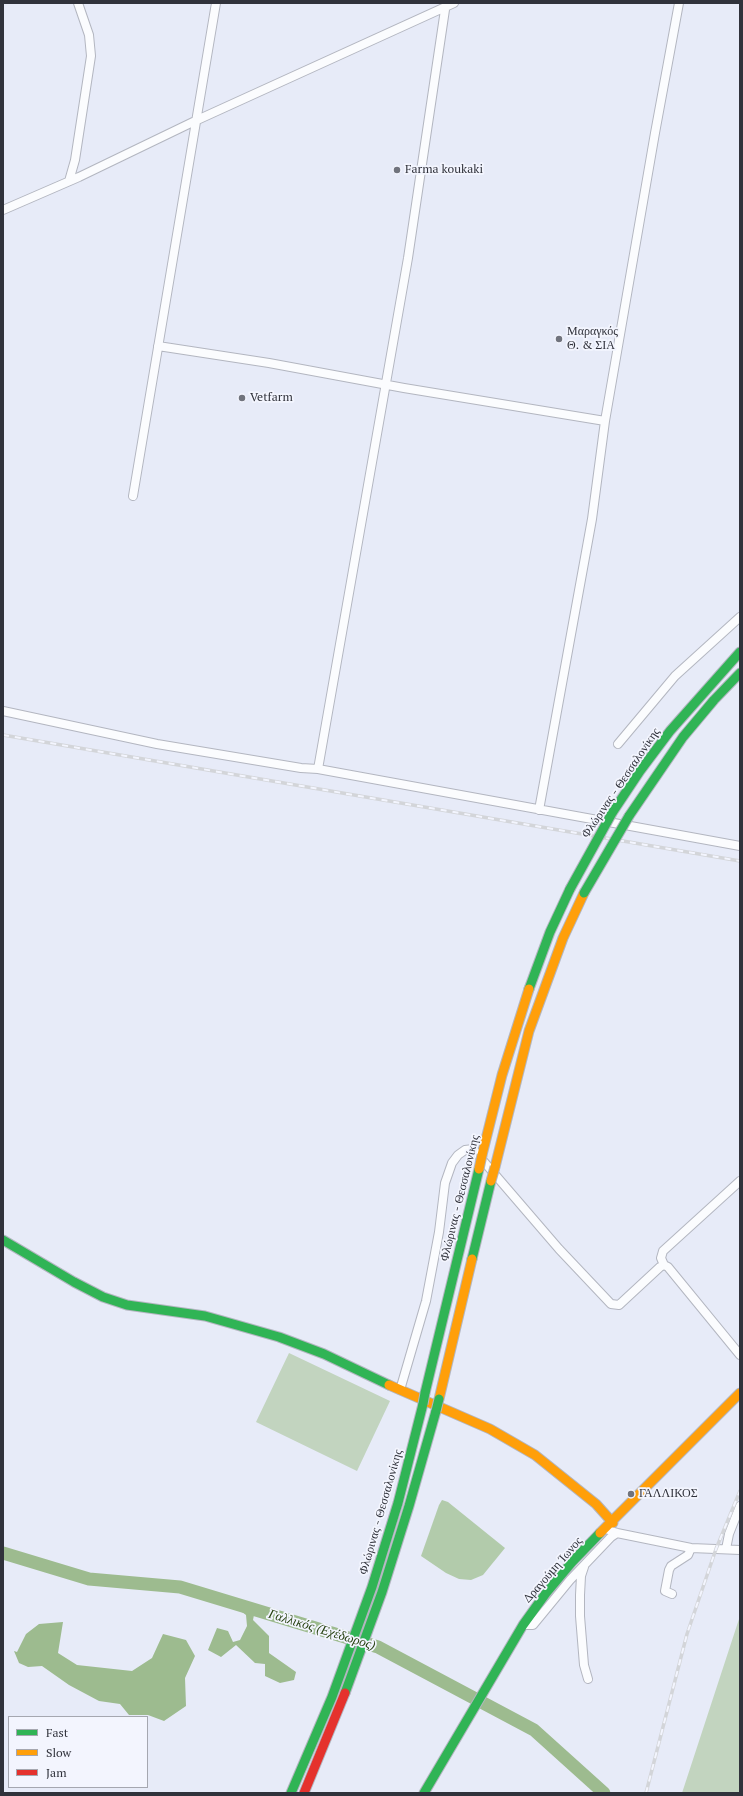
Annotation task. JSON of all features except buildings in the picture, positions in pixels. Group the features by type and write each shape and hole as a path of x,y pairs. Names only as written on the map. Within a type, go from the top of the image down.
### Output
{"main road":[{"name":"Φλώρινας - Θεσσαλονίκης","path":"291,1793 346,1660 385,1548 404,1481 502,1075 526,996 550,932 570,889 612,813 640,771 670,731 703,692 739,654"},
{"name":"Φλώρινας - Θεσσαλονίκης","path":"304,1793 356,1665 394,1555 436,1411 491,1181 529,1031 561,944 584,893 628,816 683,737 714,700 740,673"},
{"path":"3,1240 74,1282 103,1297 127,1304 205,1316 242,1325 324,1354 400,1390 490,1429 535,1455 586,1496 609,1526"},
{"name":"Δραγούμη Ίωνος","path":"424,1793 523,1625 546,1593 562,1574 740,1393"}],"street":[{"path":"69,181 75,160 91,56 88,35 78,3"},
{"path":"133,496 216,3"},
{"path":"3,210 69,181 446,5 454,3"},
{"path":"539,810 592,519 605,421 656,125 679,3"},
{"path":"318,769 408,258 446,5"},
{"path":"158,346 269,363 605,421"},
{"path":"618,744 675,676 740,618"},
{"path":"3,711 157,744 293,767 318,769 740,846"},
{"path":"400,1390 426,1301 439,1232 445,1183 452,1163 458,1155 465,1150 472,1149 559,1249 611,1304 619,1305 656,1270 664,1265"},
{"path":"740,1181 664,1251 662,1258 664,1265 668,1267 740,1355"},
{"path":"726,1549 729,1534 740,1506"},
{"path":"609,1526 617,1533 691,1548 740,1550"},
{"path":"523,1625 533,1625 570,1580 611,1537 617,1533"},
{"path":"672,1594 665,1591 669,1570 671,1566 688,1555 691,1548"},
{"path":"585,1565 581,1582 580,1616 584,1665 588,1678"}],"shaded area":[{"path":"289,1353 390,1401 357,1471 256,1422"},
{"path":"442,1500 448,1502 505,1548 483,1575 471,1580 459,1579 446,1573 421,1556"},
{"path":"228,1601 254,1615 253,1620 269,1636 269,1653 296,1672 294,1680 280,1683 265,1676 265,1664 255,1663 236,1645 221,1657 208,1650 217,1628 228,1631 233,1642 240,1640 247,1626 246,1615"},
{"path":"740,1616 740,1793 682,1793"},
{"path":"63,1622 58,1653 77,1665 132,1671 152,1658 163,1634 186,1640 195,1656 185,1678 186,1706 164,1721 148,1715 129,1715 120,1704 99,1701 69,1685 42,1666 28,1667 19,1663 14,1651 17,1652 26,1634 39,1624"}],"waterway":[{"name":"Γαλλικός (Εχέδωρος)","path":"3,1553 89,1579 180,1587 378,1647 534,1730 604,1793"}],"railway":[{"path":"3,735 740,861"},
{"path":"646,1793 687,1634 716,1549 740,1491"}],"traffic: fast":[{"path":"612,813 640,771 670,731 740,652"},
{"path":"629,816 683,737 714,700 740,673"},
{"path":"570,889 612,813"},
{"path":"584,893 629,816"},
{"path":"529,989 550,932 570,889"},
{"path":"425,1393 479,1169"},
{"path":"472,1259 491,1181"},
{"path":"3,1240 74,1282 103,1297 127,1305 205,1316 279,1337 324,1354 389,1385"},
{"path":"423,1404 425,1393"},
{"path":"436,1411 439,1399"},
{"path":"291,1793 332,1697 372,1587 398,1503 423,1404"},
{"path":"345,1693 382,1592 409,1506 436,1411"},
{"path":"424,1793 523,1625 546,1593 572,1562 600,1533"}],"traffic: slow":[{"path":"495,1167 529,1031 563,938 584,893"},
{"path":"482,1155 502,1075 529,989"},
{"path":"479,1169 482,1155"},
{"path":"491,1181 495,1167"},
{"path":"439,1399 472,1259"},
{"path":"389,1385 490,1429 535,1455 596,1504 613,1523"},
{"path":"600,1533 740,1393"}],"traffic: jam":[{"path":"304,1793 345,1693"}],"place":[{"name":"Farma koukaki","path":"397,170"},
{"name":"Μαραγκός Θ. & ΣΙΑ","path":"559,339"},
{"name":"Vetfarm","path":"242,398"},
{"name":"ΓΑΛΛΙΚΟΣ","path":"631,1494"}]}
